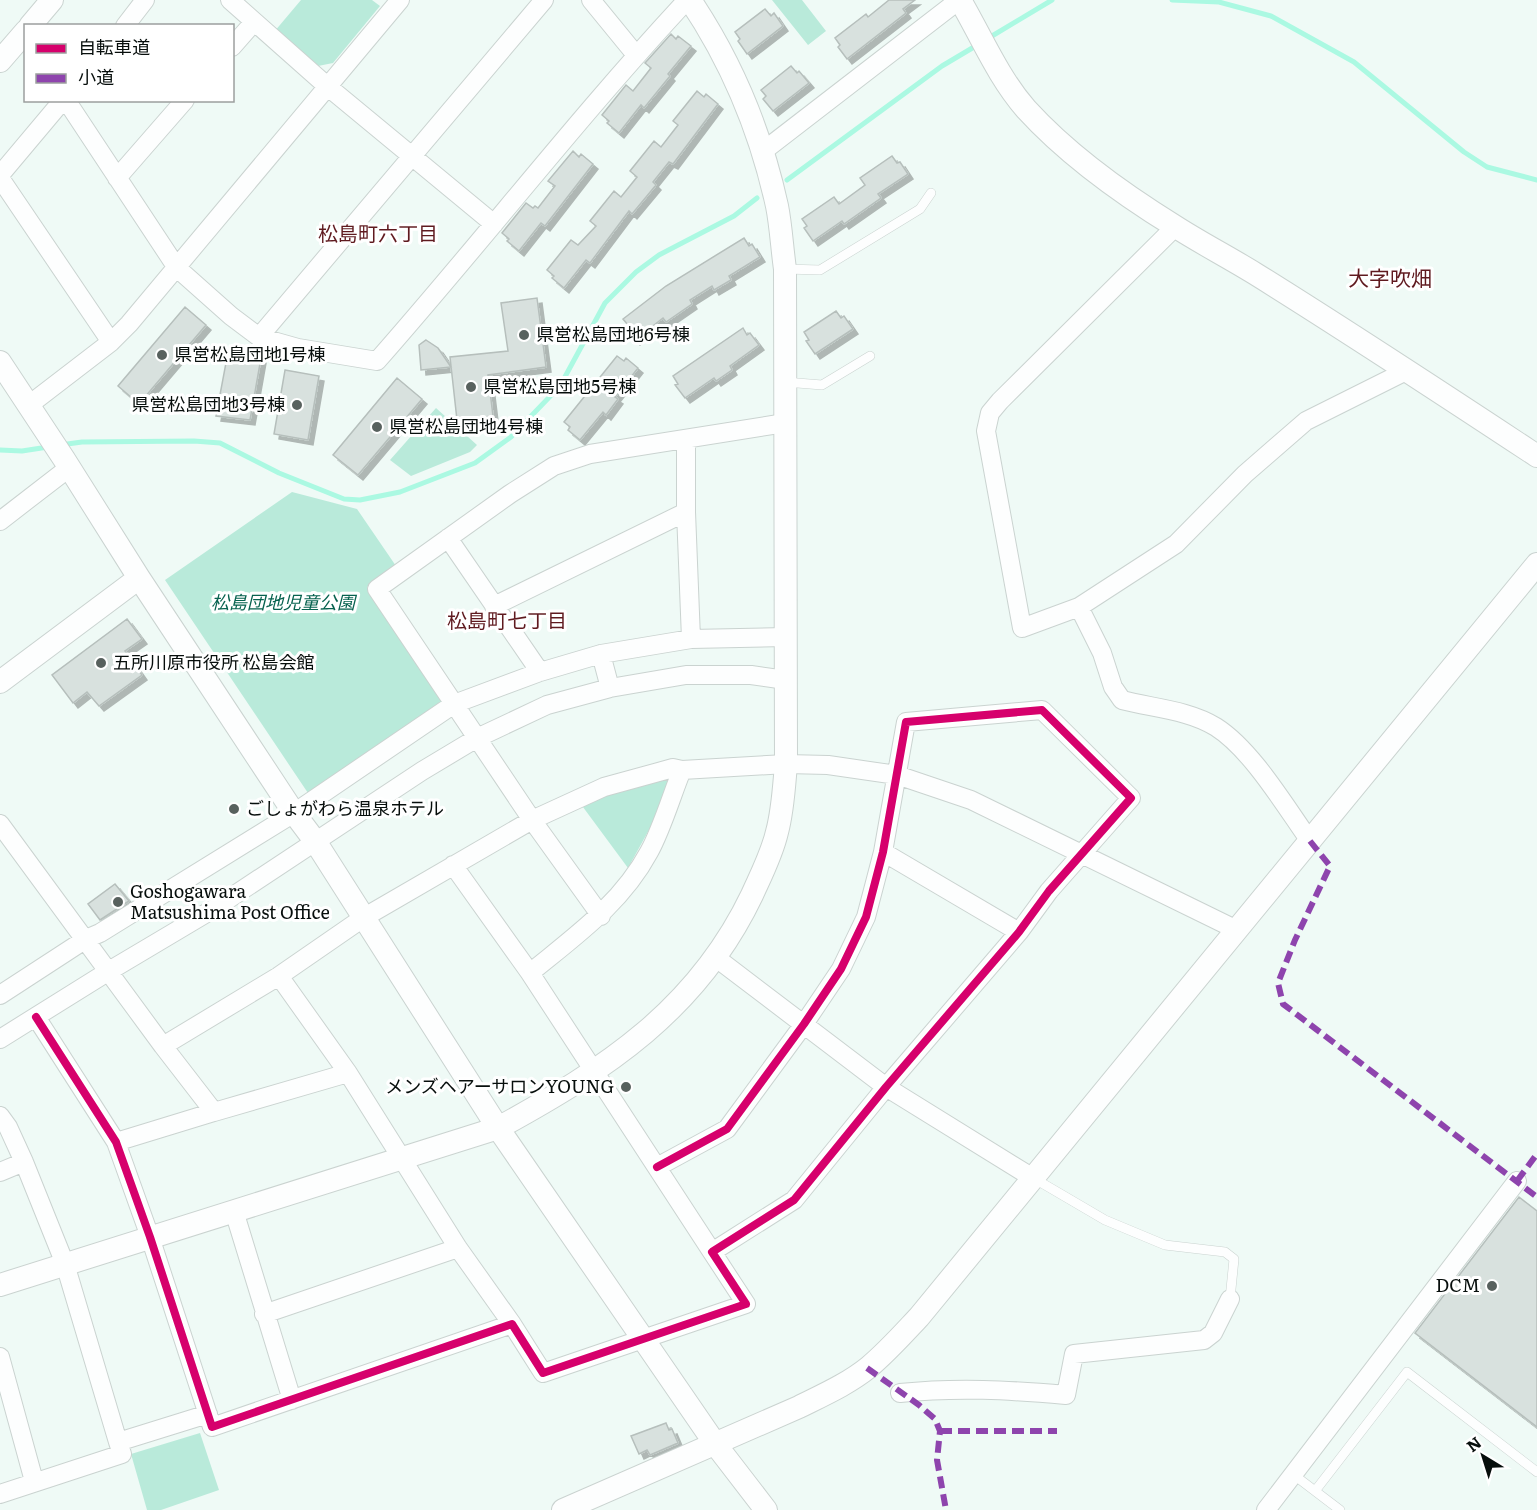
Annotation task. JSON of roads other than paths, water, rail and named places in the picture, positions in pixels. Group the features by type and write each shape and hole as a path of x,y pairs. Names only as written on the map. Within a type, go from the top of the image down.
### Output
{"street":[{"path":"32,24 52,0"},
{"path":"126,24 145,0"},
{"path":"230,0 410,157 494,224"},
{"path":"259,337 544,0"},
{"path":"591,0 636,55"},
{"path":"0,1285 498,1128 595,1072 644,1034 686,995 716,957 740,920 766,866 777,832 786,764 784,269 777,208 762,152 725,61 708,27 688,0 636,55 377,361 298,348 259,337 231,316 177,268 66,102"},
{"path":"762,152 959,0 1014,94 1049,132 1123,192 1175,227 1251,271 1408,370 1537,456"},
{"path":"29,405 111,342 129,324 393,3"},
{"path":"234,45 254,22"},
{"path":"0,61 24,33"},
{"path":"63,102 0,176 111,342"},
{"path":"117,178 184,102"},
{"path":"1175,227 990,413 986,431 1022,628 1079,607 1176,543 1245,474 1306,421 1408,370"},
{"path":"0,362 139,578 294,813 315,841 498,1128 716,1445 766,1510"},
{"path":"601,916 532,820 377,589 510,494 554,466 590,454 785,423"},
{"path":"686,439 690,639"},
{"path":"0,521 67,463"},
{"path":"494,606 686,512"},
{"path":"448,538 540,672"},
{"path":"563,1510 716,1445 824,1395 867,1368 892,1347 1537,564"},
{"path":"0,682 139,578"},
{"path":"1079,607 1102,653 1113,687 1122,700 1188,715 1215,726 1234,741 1259,770 1310,841"},
{"path":"0,994 294,813 454,704 540,672 601,654 690,639 786,637"},
{"path":"601,654 610,688"},
{"path":"0,1039 215,908 422,771 477,738 547,705 610,688 686,675 751,675 786,680"},
{"path":"657,1167 727,1129 841,969 866,917 883,852 906,722 1042,711 1131,798 1080,854 1019,932 886,1087 794,1200 712,1252"},
{"path":"163,1046 279,976 363,918 532,820 604,787 673,768 681,770 786,764 828,765 897,775 971,800 1237,930"},
{"path":"530,973 601,916 615,900 650,851 681,770"},
{"path":"0,824 214,1112"},
{"path":"883,852 1019,932"},
{"path":"279,976 348,1073 458,1248 512,1324 543,1373 746,1304 530,973 453,865"},
{"path":"716,957 886,1087 1033,1178"},
{"path":"36,1017 116,1142 150,1237 212,1427 512,1324"},
{"path":"116,1142 348,1073"},
{"path":"0,1116 8,1127 24,1162 65,1264 122,1454 0,1494"},
{"path":"0,1172 24,1162"},
{"path":"1266,1510 1517,1181"},
{"path":"234,1211 292,1400"},
{"path":"264,1314 458,1248"},
{"path":"900,1393 942,1388 995,1389 1066,1395 1074,1354 1204,1341 1213,1333 1230,1299"},
{"path":"0,1357 3,1377 34,1481"},
{"path":"118,1443 208,1414"}],"lane":[{"path":"784,269 820,270 920,209 931,193"},
{"path":"785,382 822,385 870,356"},
{"path":"1033,1178 1105,1220 1165,1245 1225,1251 1234,1259 1230,1299"},
{"path":"1315,1491 1407,1372 1537,1472"},
{"path":"1294,1475 1340,1510"}],"waterway":[{"path":"987,39 1052,0"},
{"path":"1172,0 1219,2 1271,16 1354,62 1464,152 1487,167 1537,180"},
{"path":"787,180 942,66 979,44"},
{"path":"60,445 82,442 194,441 220,443 279,473 344,499 360,500 400,492 475,463 511,437 560,386 605,303 636,272 659,255 734,216 757,198"},
{"path":"0,450 22,451 48,447"}],"place":[{"name":"県営松島団地6号棟","path":"524,335"},
{"name":"県営松島団地1号棟","path":"162,355"},
{"name":"県営松島団地5号棟","path":"471,387"},
{"name":"県営松島団地3号棟","path":"297,405"},
{"name":"県営松島団地4号棟","path":"377,427"},
{"name":"五所川原市役所 松島会館","path":"101,663"},
{"name":"ごしょがわら温泉ホテル","path":"234,809"},
{"name":"Goshogawara Matsushima Post Office","path":"118,902"},
{"name":"メンズヘアーサロンYOUNG","path":"626,1087"},
{"name":"DCM","path":"1492,1286"}],"district":[{"name":"松島町六丁目","path":"378,234"},
{"name":"大字吹畑","path":"1390,279"},
{"name":"松島町七丁目","path":"507,621"}],"park label":[{"name":"松島団地児童公園","path":"283,603"}]}
